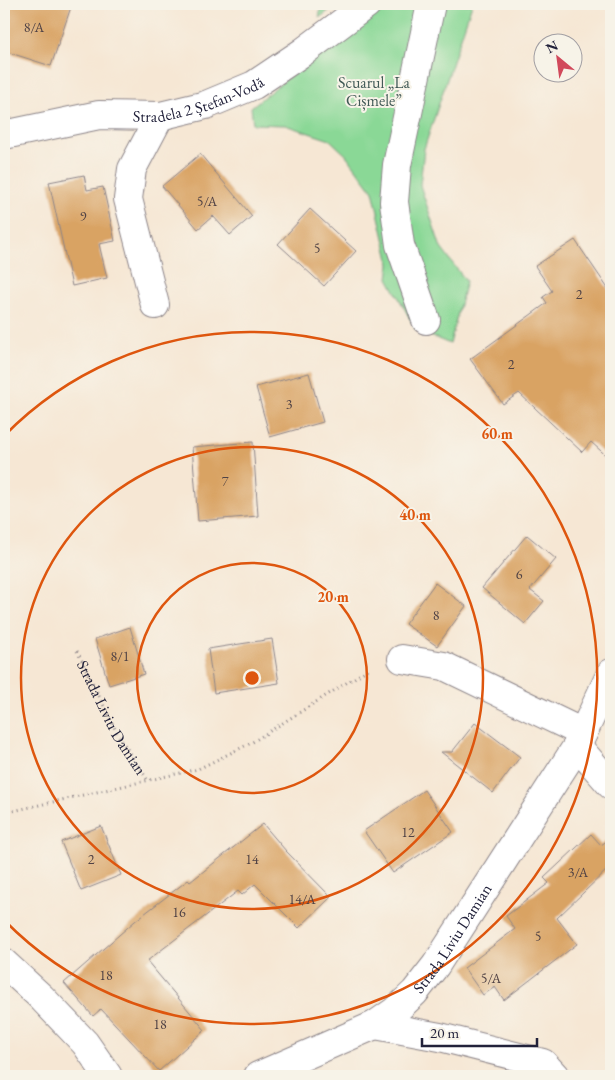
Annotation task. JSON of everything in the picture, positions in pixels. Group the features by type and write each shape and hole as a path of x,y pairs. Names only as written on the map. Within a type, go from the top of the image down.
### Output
{"street":[{"name":"Stradela 2 Ștefan-Vodă","path":"4,135 98,115 160,116 206,105 254,85 303,52 366,4"},
{"path":"426,320 400,245 394,202 397,165 431,4"},
{"path":"154,305 128,199 132,169 160,116"},
{"path":"402,658 444,666 580,739 611,785"},
{"name":"Strada Liviu Damian","path":"258,1076 375,1025 395,1011 415,992 436,965 580,739 611,673"},
{"path":"4,963 85,1042 108,1076"},
{"path":"375,1025 440,1037 543,1063 555,1076"}],"path":[{"name":"Strada Liviu Damian","path":"77,651 118,734 149,782"},
{"name":"Strada Liviu Damian","path":"4,813 149,782 198,769 251,743 366,670 387,659 402,658"}],"green space":[{"path":"321,4 338,4 319,18"},
{"name":"Scuarul „La Cișmele”","path":"381,4 472,4 424,149 420,185 441,248 466,281 450,344 416,330 388,278 390,264 373,191 346,155 330,140 285,125 253,124 251,107"}],"building":[{"path":"4,4 72,4 51,66 4,51"},
{"path":"200,154 252,216 230,235 213,216 198,229 162,186"},
{"path":"84,175 87,190 103,187 115,241 99,244 107,278 72,286 49,182"},
{"path":"310,209 356,251 324,286 278,244"},
{"path":"575,240 611,293 611,460 591,442 582,452 519,393 503,404 470,359 547,303 543,297 552,291 535,266"},
{"path":"309,373 323,422 270,437 256,387"},
{"path":"253,442 258,516 198,521 192,447"},
{"path":"527,535 556,559 530,590 544,601 525,624 482,588"},
{"path":"435,583 466,606 437,646 405,624"},
{"path":"130,627 144,674 109,685 95,639"},
{"path":"272,639 279,683 214,693 208,649"},
{"path":"475,723 520,757 493,793 441,752 452,752"},
{"path":"424,790 453,832 393,873 364,831"},
{"path":"263,824 286,851 331,897 299,928 255,884 242,895 238,891 147,961 205,1030 159,1071 101,1009 93,1016 64,983 135,921 188,880 190,882"},
{"path":"101,826 121,875 81,891 61,842"},
{"path":"591,834 601,845 611,838 611,866 557,918 577,944 504,1000 495,987 483,995 464,968 515,929 506,916 549,883 544,878"}]}
